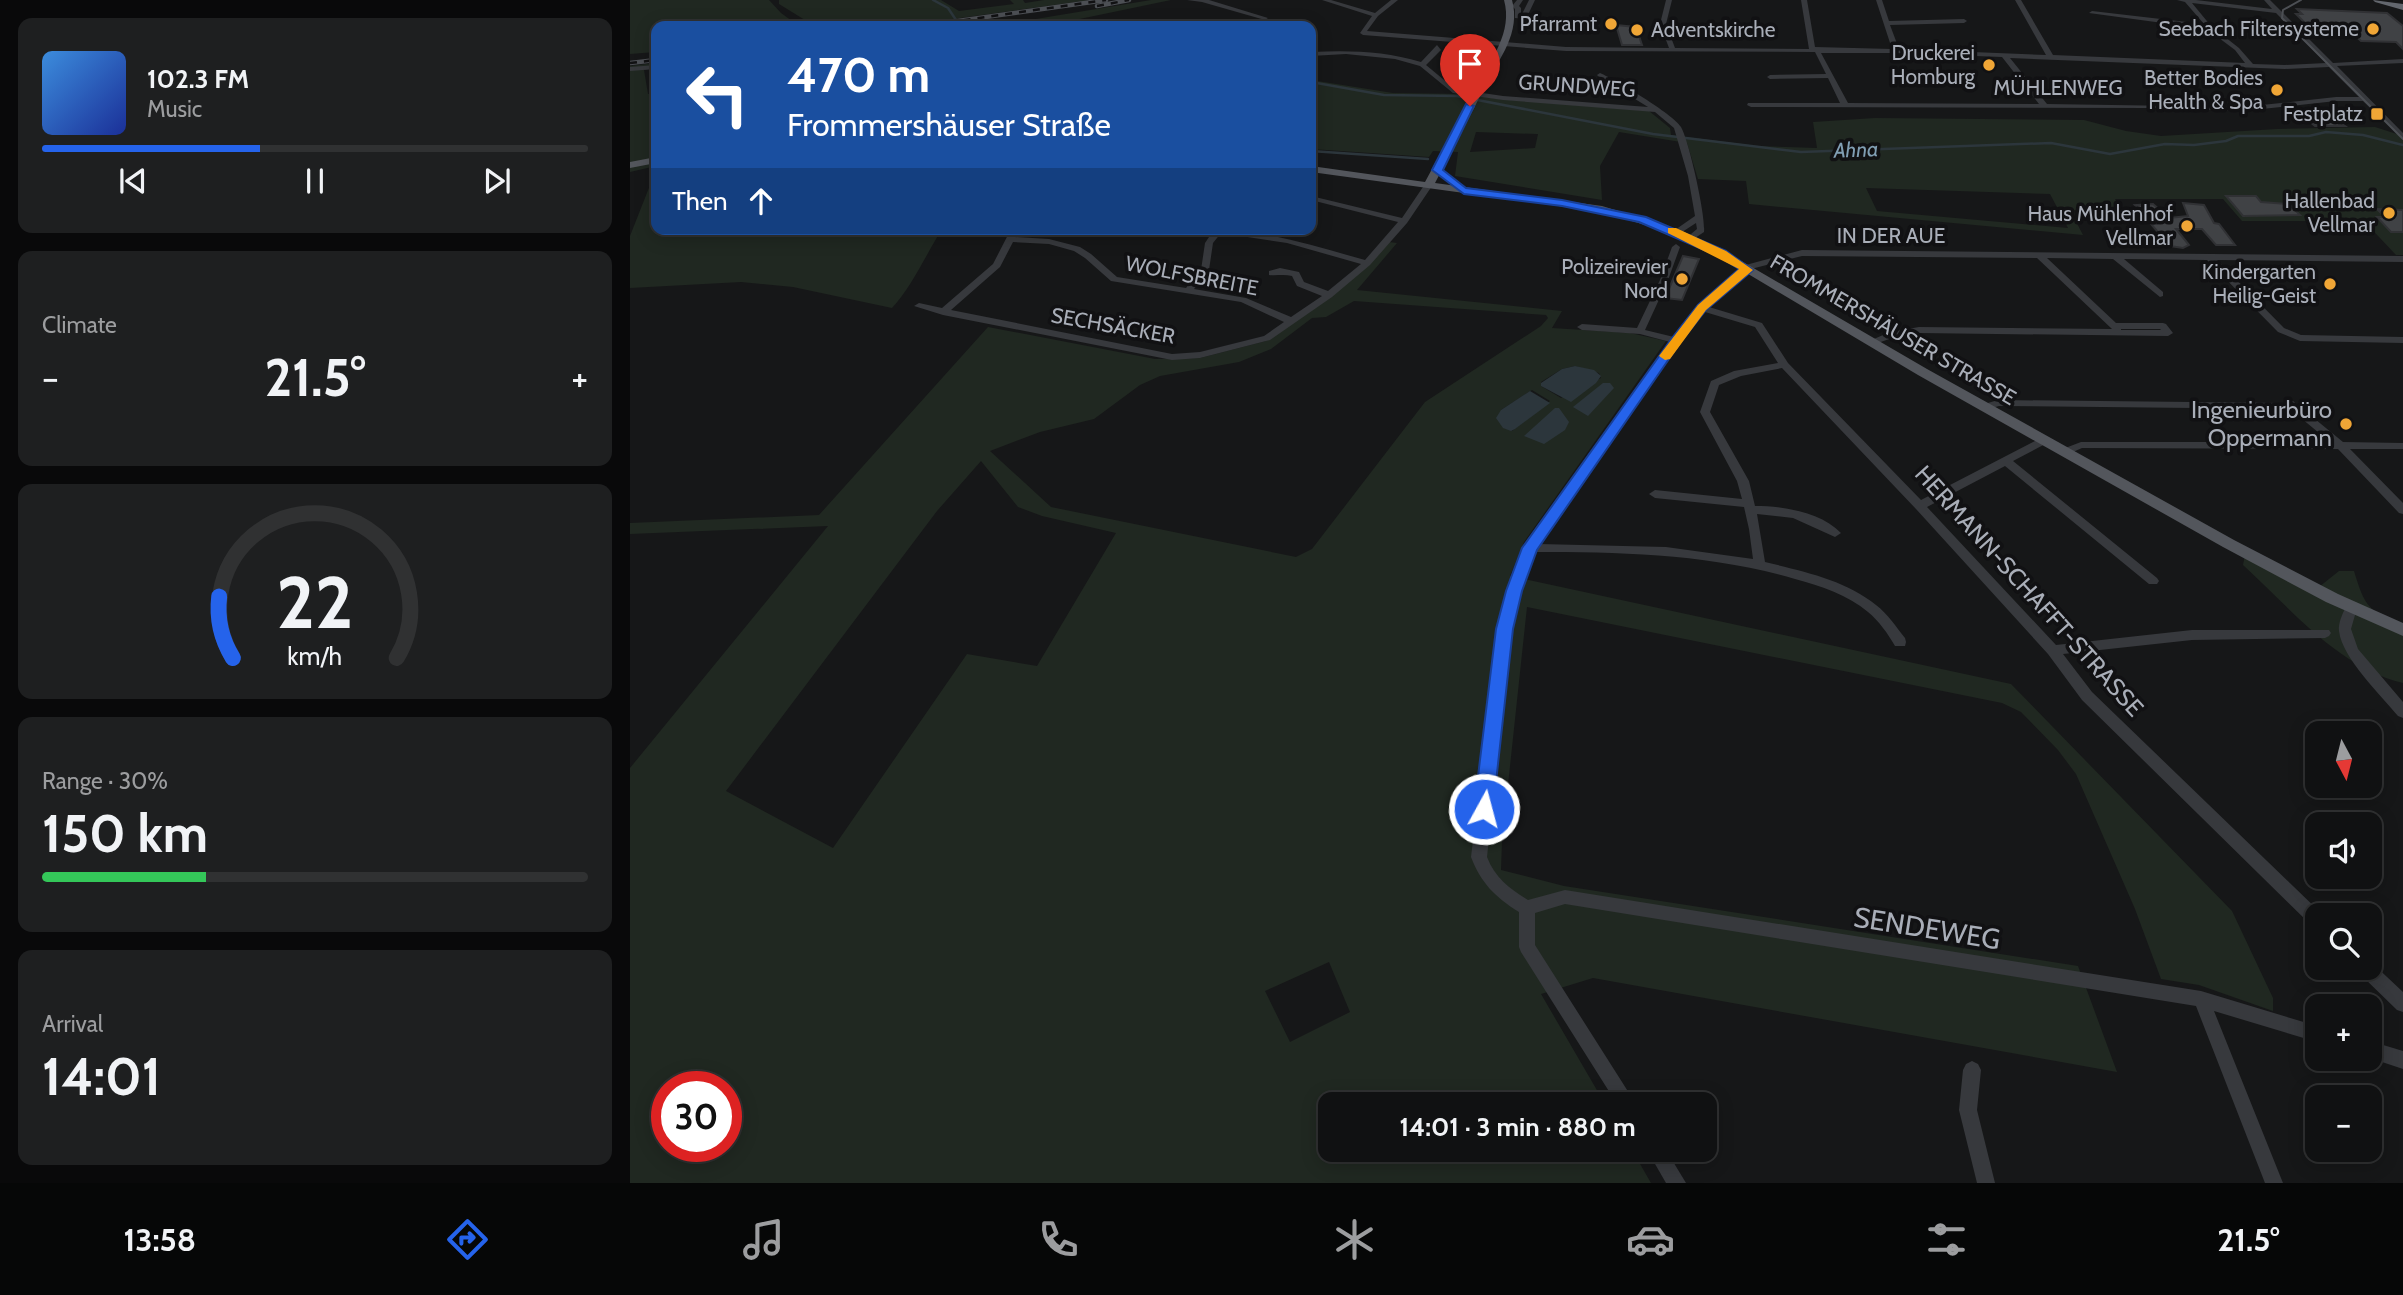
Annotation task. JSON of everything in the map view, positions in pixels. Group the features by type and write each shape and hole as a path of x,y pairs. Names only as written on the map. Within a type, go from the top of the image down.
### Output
{"highway":[{"path":"2378,0 2403,5"},
{"path":"2393,0 2403,5"}],"main road":[{"path":"1428,186 1503,45 1513,19 1508,0"},
{"path":"630,165 651,161"},
{"name":"FROMMERSHÄUSER STRASSE","path":"1316,170 1602,209 1642,219 1676,232 1746,269 2043,441 2240,550 2351,608 2403,630"},
{"path":"1437,170 1464,191"}],"street":[{"path":"1190,0 1265,18"},
{"path":"1220,6 1237,0"},
{"path":"1325,0 1376,15"},
{"path":"1346,52 1376,15 1395,0"},
{"path":"1520,0 1515,6 1518,8 1518,18 1524,18 1532,0"},
{"path":"1669,0 1663,24 1673,51"},
{"path":"1804,0 1814,49 1831,76 1844,105"},
{"path":"1880,0 1896,51"},
{"path":"2018,0 2050,56"},
{"path":"2267,0 2403,137"},
{"path":"2183,1 2208,27 2237,49 2251,66"},
{"path":"2183,1 2277,11"},
{"path":"2091,13 2208,27"},
{"path":"1887,23 1964,21"},
{"path":"1364,33 1503,45 1673,51 1896,51 2251,66 2403,61"},
{"path":"1380,54 1395,36"},
{"path":"1414,46 1420,39"},
{"path":"1316,54 1399,54 1422,65 1438,50 1437,47"},
{"path":"2004,55 2045,106"},
{"name":"GRUNDWEG","path":"1422,65 1453,91 1503,98 1656,110"},
{"path":"630,69 651,67"},
{"path":"1600,75 1656,110 1677,127 1692,176 1701,230 1689,239"},
{"path":"1770,76 1831,76"},
{"name":"MÜHLENWEG","path":"1751,105 2243,109 2336,99 2364,99"},
{"name":"SECHSÄCKER","path":"919,306 1172,357 1200,355 1267,338 1329,295 1367,263 1404,221 1428,186"},
{"path":"1316,199 1348,204 1372,216 1404,221"},
{"path":"1676,232 1697,218"},
{"path":"943,312 998,265 1013,235"},
{"name":"WOLFSBREITE","path":"1017,235 1075,248 1089,256 1102,273 1114,279 1243,300 1291,321"},
{"path":"1188,291 1205,270 1209,243 1213,235"},
{"path":"1249,235 1288,241 1367,263"},
{"path":"1640,331 1676,247"},
{"name":"IN DER AUE","path":"1746,269 1802,253 2403,258"},
{"path":"1872,342 1893,334 1919,330 2116,329 2039,255"},
{"path":"2115,256 2160,294"},
{"path":"2208,256 2281,330 2290,335 2300,338 2403,340"},
{"path":"1619,1092 1527,947 1527,908 1503,894 1486,877 1479,857 1504,629 1530,548 1676,341 1702,308 1746,269"},
{"path":"1272,273 1280,271 1296,274 1300,284 1329,295"},
{"name":"HERMANN-SCHAFFT-STRASSE","path":"1702,308 1759,325 1784,365 1920,506 2053,650 2087,696 2305,908"},
{"path":"1582,327 1640,331 1676,341"},
{"path":"1759,563 1743,481 1704,412 1715,383 1738,373 1784,365"},
{"path":"2282,399 2295,406 2342,447 2403,510"},
{"path":"1985,407 1998,404 2295,406"},
{"path":"1920,506 2043,441"},
{"path":"2064,452 2081,445 2323,448 2403,446"},
{"path":"2005,460 2153,581"},
{"path":"1655,494 1788,511 1810,518 1835,533"},
{"path":"1530,548 1644,548 1759,563 1830,585 1853,596 1887,622 1900,642"},
{"path":"2351,608 2345,629 2352,651 2403,712"},
{"path":"2053,650 2192,635 2325,633"},
{"name":"SENDEWEG","path":"1527,908 1565,897 2201,999 2305,1030"},
{"path":"2378,980 2403,1004"},
{"path":"2201,999 2274,1183"},
{"path":"2382,1054 2403,1060"},
{"path":"1972,1070 1968,1110 1986,1183"},
{"path":"1664,1162 1677,1183"}],"shaded area":[{"path":"630,0 769,0 792,21 651,21 651,52 630,54"},
{"path":"779,0 941,0 959,11 1014,4 1010,0 1023,0 1025,3 1044,0 1090,0 938,21 807,21 779,4"},
{"path":"1151,0 1171,0 1070,21 1023,21"},
{"path":"651,64 651,68 644,70 648,94 651,94 651,167 630,172 630,66"},
{"path":"1316,81 1393,93 1464,94 1649,111 1670,128 1671,135 1758,146 1817,148 1813,122 1875,118 2084,120 2126,131 2161,136 2277,129 2375,127 2403,136 2403,255 2396,255 2364,221 2242,221 2223,199 2115,199 2123,212 2070,210 2083,235 1749,204 1746,181 1698,179 1687,143 1619,132 1600,166 1602,200 1455,176 1458,152 1433,151 1429,157 1316,149","holes":["1476,132 1537,134 1535,148 1470,152","1866,188 2050,194 2068,228 1877,211"]},
{"path":"651,183 651,235 939,235 912,281 892,308 793,287 741,282 630,288 630,236"},
{"path":"1389,242 1397,243 1357,290 1562,311 1552,328 1630,333 1666,341 1524,542 1510,576 2011,684 2232,911 2273,998 2273,1011 2199,985 2161,979 2135,909 2076,774 2058,750 2021,712 2002,703 1527,607 1501,870 1564,886 2078,966 2117,1072 1593,978 1541,994 1598,1092 1318,1092 1318,1162 1639,1162 1651,1183 630,1183 630,768 828,526 630,534 630,523 819,515 988,327 1155,359 1200,358 1266,341 1329,298","holes":["1354,301 1546,315 1548,318 1541,326 1425,402 1312,549 1296,557 1051,507 990,451 1040,432 1094,419 1140,385 1160,376 1239,362 1271,349 1312,318 1326,317","1575,366 1599,373 1601,378 1561,398 1541,386 1541,382 1562,369","1532,390 1550,401 1512,431 1501,410","981,461 1018,507 1042,516 1116,533 1037,666 967,654 833,848 726,791 937,511","1329,962 1350,1012 1290,1042 1265,991"]},
{"path":"1575,366 1594,370 1601,376 1571,402 1541,386 1541,383 1562,369"},
{"path":"1603,383 1610,383 1614,388 1588,416 1573,407"},
{"path":"1530,391 1550,403 1515,429 1511,431 1503,428 1496,418 1501,410"},
{"path":"1555,408 1559,408 1569,422 1565,430 1544,444 1524,436"},
{"path":"2246,550 2319,587 2339,571 2354,571 2361,593 2370,606 2382,616 2403,625 2403,683 2357,664 2317,634 2243,565"}],"building":[{"name":"Seebach Filtersysteme","path":"2297,9 2387,13 2403,26 2403,49 2396,42 2361,41 2345,26 2306,24 2296,14 2302,14"},
{"path":"1616,25 1636,27 1642,45 1622,45"},
{"path":"2297,111 2312,111 2318,116 2331,116 2345,126 2315,126"},
{"path":"2226,196 2256,196 2261,202 2289,204 2300,215 2243,216"},
{"name":"Haus Mühlenhof Vellmar","path":"2183,203 2204,205 2214,223 2219,224 2235,245 2216,245 2202,229 2176,229 2189,245 2183,248 2170,246 2151,224 2156,224 2135,205 2153,204 2169,218 2188,216"},
{"name":"Hallenbad Vellmar","path":"2377,209 2403,210 2403,232 2391,232 2377,217 2385,217"},
{"name":"Polizeirevier Nord","path":"1683,256 1699,259 1682,300 1665,298"}],"waterway":[{"name":"Ahna","path":"933,0 948,8 957,21"},
{"name":"Ahna","path":"1316,83 1384,95 1457,96 1653,134 1801,152 2051,143 2110,154 2165,144 2194,145 2226,141 2238,136 2309,136 2326,132 2363,135 2403,145"},
{"path":"1316,151 1428,159"}],"tram line":[{"path":"2301,0 2283,10 2282,18 2403,139"}],"railway":[{"path":"957,21 1106,0"},
{"path":"1097,6 1129,0"},
{"path":"630,63 651,61"}],"slow traffic":[{"path":"1665,356 1702,308 1735,276 1747,270 1722,254 1672,230"}],"place":[{"name":"Pfarramt","path":"1611,24"},
{"name":"Seebach Filtersysteme","path":"2373,29"},
{"name":"Adventskirche","path":"1637,30"},
{"name":"Druckerei Homburg","path":"1989,65"},
{"name":"Better Bodies Health & Spa","path":"2277,90"},
{"name":"Festplatz","path":"2377,114"},
{"name":"Hallenbad Vellmar","path":"2389,213"},
{"name":"Haus Mühlenhof Vellmar","path":"2187,226"},
{"name":"Polizeirevier Nord","path":"1682,279"},
{"name":"Kindergarten Heilig-Geist","path":"2330,284"},
{"name":"Ingenieurbüro Oppermann","path":"2346,424"}],"route":[{"path":"1470,106 1437,170 1452,184 1464,191 1625,214 1676,232 1722,254 1747,270 1735,276 1702,308 1676,341 1530,548 1504,629 1484,809"}]}
